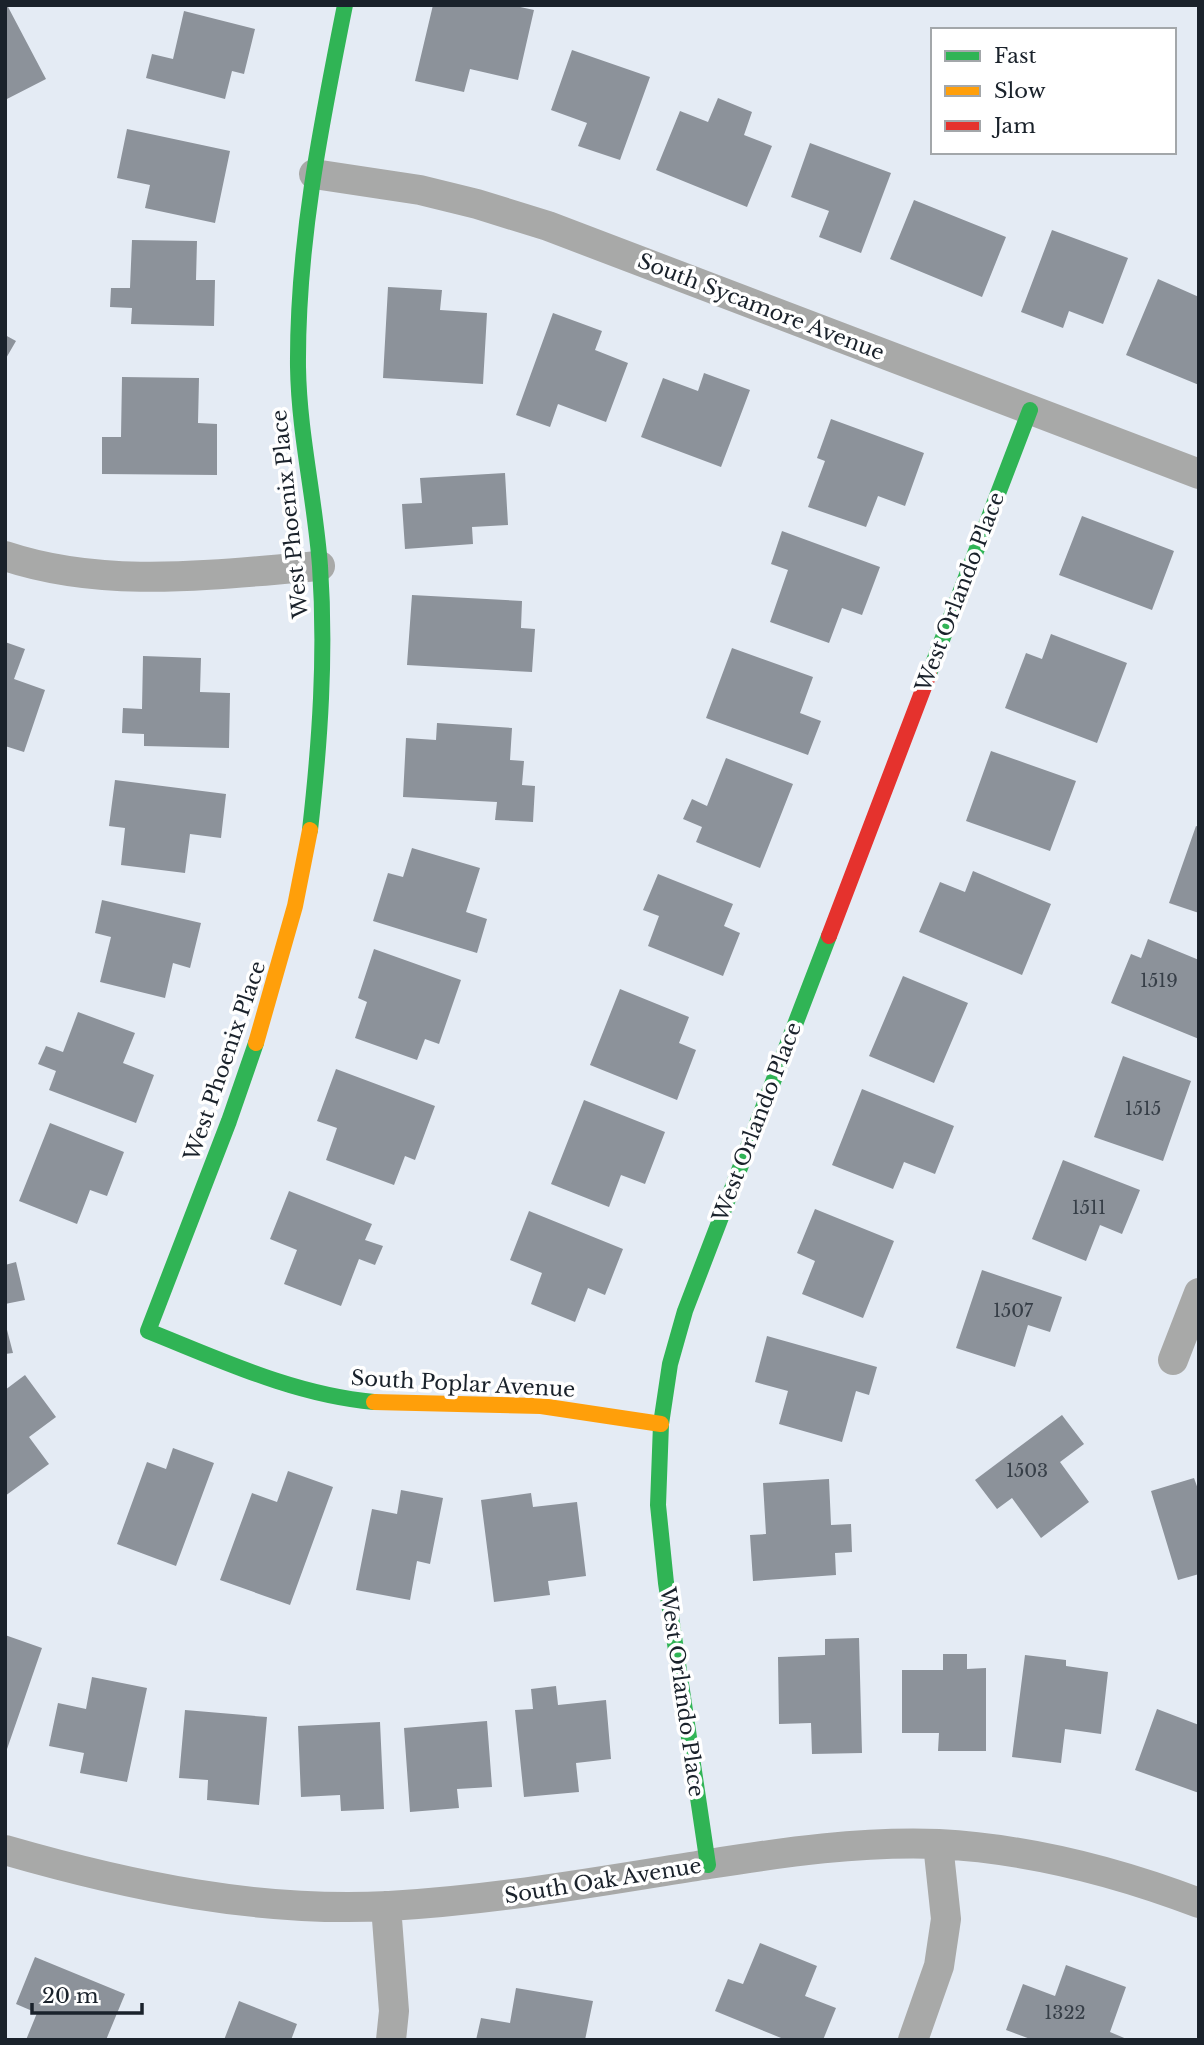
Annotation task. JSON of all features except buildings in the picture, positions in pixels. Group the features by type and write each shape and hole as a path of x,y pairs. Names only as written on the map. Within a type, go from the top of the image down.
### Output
{"street":[{"name":"West Phoenix Place","path":"148,1331 261,1033 288,940 306,855 318,761 323,663 320,566 301,421 298,335 303,260 314,174 345,5"},
{"name":"South Sycamore Avenue","path":"314,174 420,190 548,226 1199,474"},
{"name":"West Orlando Place","path":"708,1865 666,1583 659,1505 661,1424 670,1364 685,1311 1030,410"},
{"path":"5,556 55,569 116,576 173,577 320,566"},
{"path":"1173,1360 1199,1293"},
{"name":"South Poplar Avenue","path":"148,1331 252,1372 302,1389 341,1398 426,1406 525,1405 570,1409 661,1424"},
{"path":"913,2040 939,1966 946,1919 938,1844"},
{"name":"South Oak Avenue","path":"5,1850 142,1886 232,1900 315,1906 386,1906 489,1898 810,1848 938,1844 1017,1852 1095,1868 1199,1903"},
{"path":"386,1906 394,2011 391,2040"}],"traffic: fast":[{"path":"310,830 321,698 322,599 318,541 299,392 299,321 312,185 345,5"},
{"path":"929,674 1030,410"},
{"path":"708,1865 666,1583 658,1505 661,1424 670,1364 685,1311 829,936"},
{"path":"256,1043 229,1121 148,1331 258,1375 315,1392 374,1402"}],"traffic: slow":[{"path":"256,1043 295,906 310,830"},
{"path":"374,1402 541,1406 661,1424"}],"traffic: jam":[{"path":"829,936 929,674"}]}
